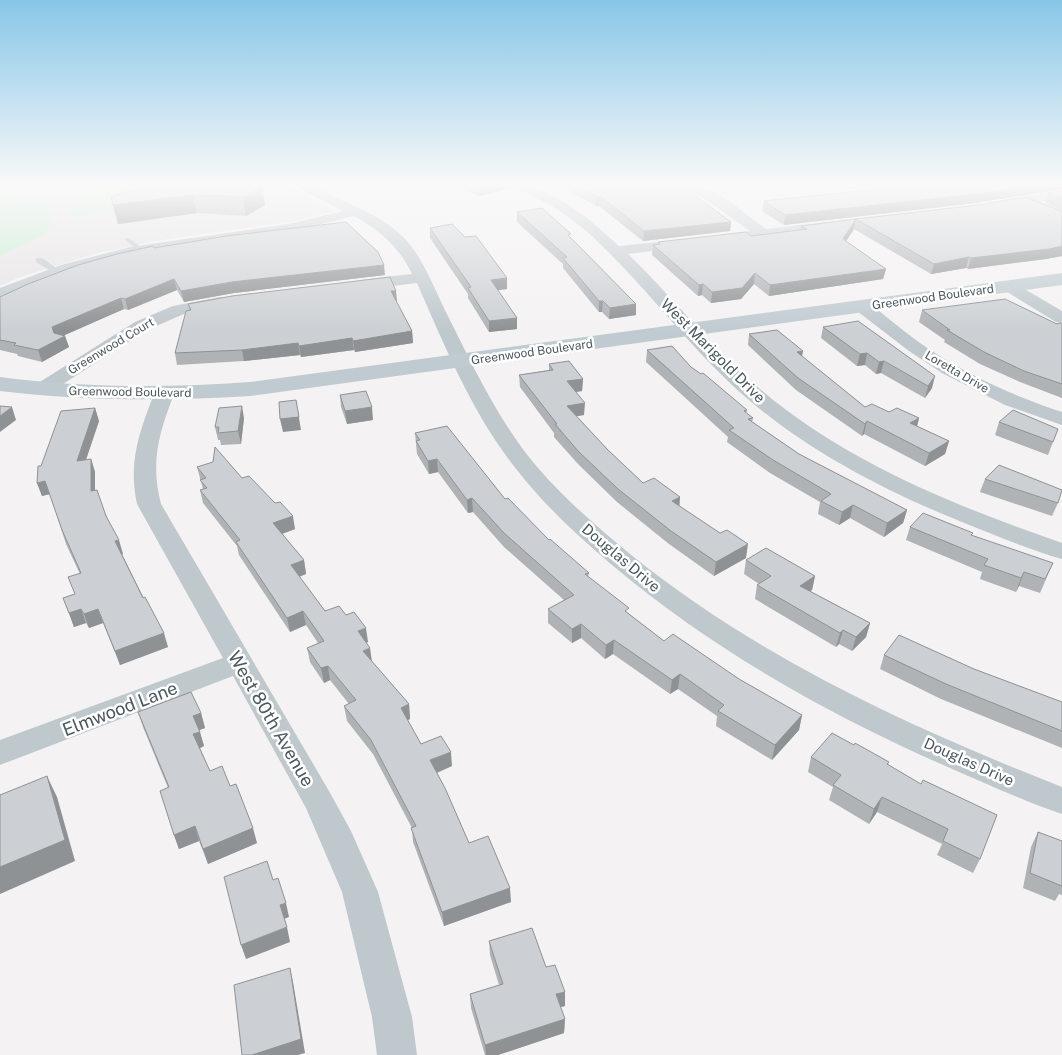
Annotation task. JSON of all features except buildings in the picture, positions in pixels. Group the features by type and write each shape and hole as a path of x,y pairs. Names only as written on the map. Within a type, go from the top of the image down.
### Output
{"street":[{"path":"0,294 57,271 140,249 252,233"},
{"name":"Douglas Drive","path":"389,233 407,252 422,278 463,361 514,453 564,509 627,566 688,612 737,644 840,702 931,745 1062,801"},
{"name":"West Marigold Drive","path":"595,233 747,388 798,429 834,452 935,503 1062,551"},
{"path":"614,251 769,233"},
{"path":"342,287 422,278"},
{"name":"Greenwood Boulevard","path":"0,384 118,394 164,394 250,389 1062,279"},
{"path":"1010,287 1062,318"},
{"name":"Greenwood Court","path":"42,389 140,326 179,310 234,300"},
{"name":"Loretta Drive","path":"863,307 911,344 962,376 1017,403 1062,419"},
{"name":"West 80th Avenue","path":"164,394 147,438 143,457 144,489 149,504 334,831 360,892 392,1017 397,1055"},
{"name":"Elmwood Lane","path":"0,753 239,663"}],"lane":[{"path":"128,239 140,249"},
{"path":"39,260 57,271"}],"shaded area":[{"path":"0,233 209,233 155,241 94,254 20,277 0,286"}],"green space":[{"path":"0,233 46,233 46,234 0,256"}]}
